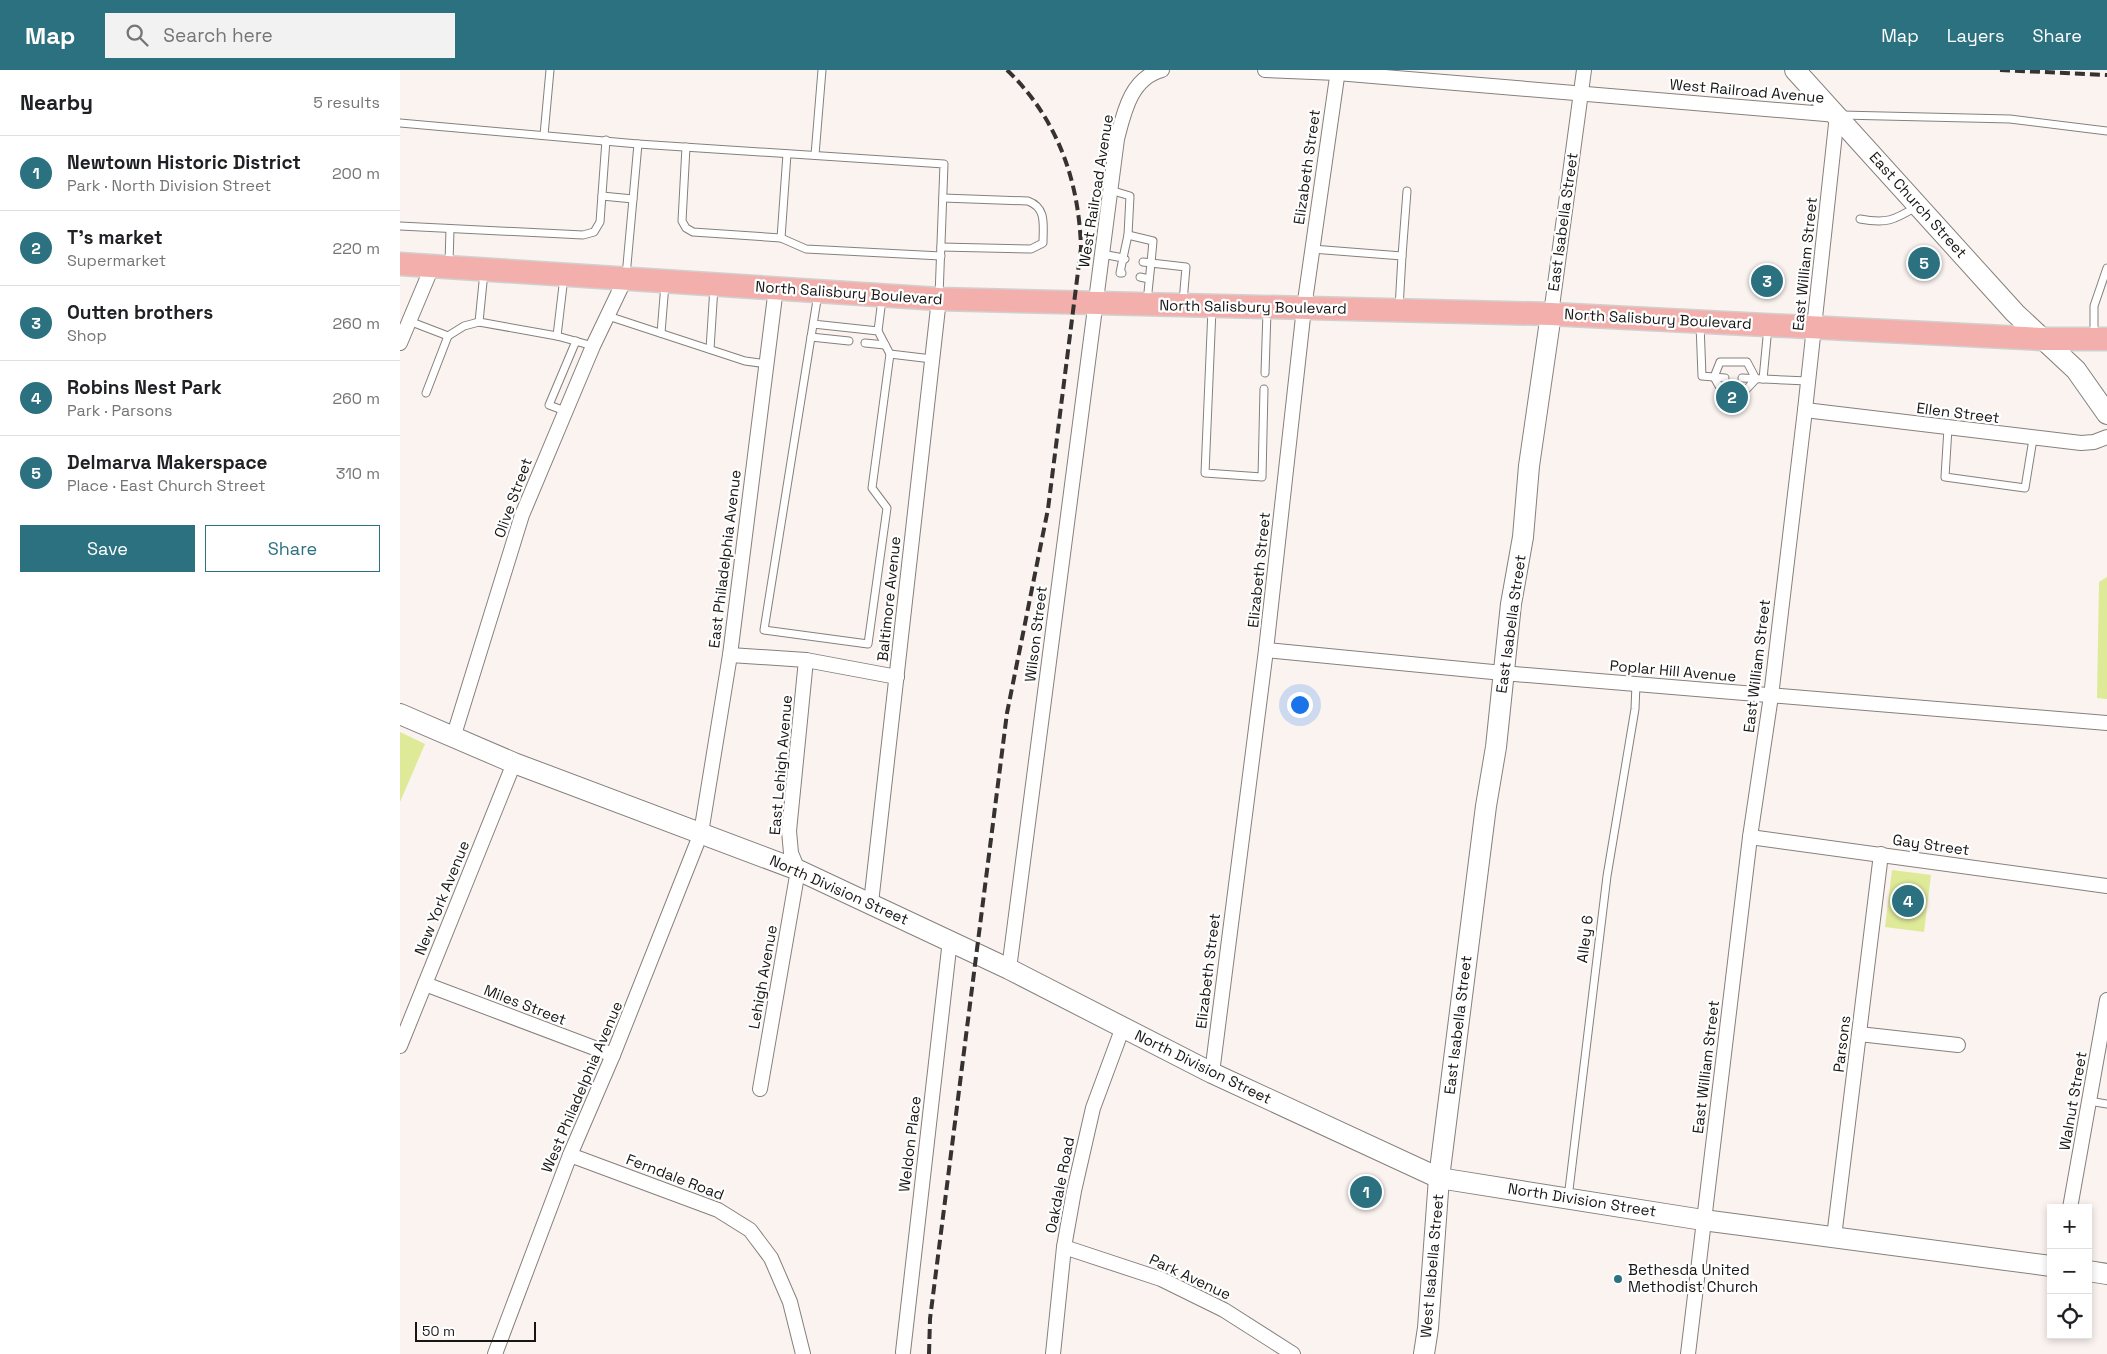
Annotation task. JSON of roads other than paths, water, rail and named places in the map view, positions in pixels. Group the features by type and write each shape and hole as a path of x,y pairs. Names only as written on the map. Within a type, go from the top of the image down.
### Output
{"main road":[{"name":"North Salisbury Boulevard","path":"400,264 626,277 939,299 1551,314 2042,339 2100,339"}],"street":[{"name":"West Railroad Avenue","path":"1096,303 1117,139 1124,111 1136,88 1146,77 1162,70"},
{"name":"West Railroad Avenue","path":"1265,70 1337,72 1837,115"},
{"name":"East Isabella Street","path":"1439,1178 1486,806 1496,747 1511,604 1523,537 1529,466 1584,70"},
{"name":"East Church Street","path":"1795,70 2015,313 2076,370 2107,414"},
{"name":"Elizabeth Street","path":"1212,1073 1266,650 1304,308 1337,72"},
{"name":"East William Street","path":"1688,1354 1750,837 1771,696 1815,326 1837,115"},
{"path":"400,343 409,321 440,267"},
{"name":"Olive Street","path":"453,738 522,515 565,411 626,277"},
{"name":"East Philadelphia Avenue","path":"701,833 730,655 776,288"},
{"name":"Baltimore Avenue","path":"871,903 939,299"},
{"name":"Wilson Street","path":"1009,969 1096,303"},
{"name":"Ellen Street","path":"1805,410 2033,439 2081,443 2094,442 2107,437"},
{"name":"Poplar Hill Avenue","path":"1266,650 1503,673 2107,723"},
{"path":"730,655 806,660 897,677"},
{"name":"East Lehigh Avenue","path":"798,870 791,852 789,832 806,660"},
{"name":"North Division Street","path":"400,714 514,763 798,870 950,940 1212,1073 1439,1178 1703,1220 2047,1265"},
{"name":"New York Avenue","path":"400,1046 514,763"},
{"name":"West Philadelphia Avenue","path":"496,1354 570,1155 613,1055 701,833"},
{"name":"Gay Street","path":"1750,837 2107,886"},
{"name":"Parsons","path":"1834,1237 1881,854"},
{"name":"Lehigh Avenue","path":"760,1089 798,870"},
{"name":"Weldon Place","path":"903,1352 950,940"},
{"name":"Miles Street","path":"425,984 613,1055"},
{"name":"Walnut Street","path":"2071,1204 2107,1000"},
{"name":"Oakdale Road","path":"1054,1354 1064,1247 1074,1191 1093,1108 1123,1027"},
{"path":"1859,1034 1958,1045"},
{"name":"Ferndale Road","path":"570,1155 718,1210 750,1230 771,1258 790,1302 803,1354"},
{"name":"West Isabella Street","path":"1424,1354 1428,1328 1439,1178"},
{"name":"Park Avenue","path":"1064,1247 1161,1279 1224,1310 1264,1333 1293,1354"},
{"path":"2092,1272 2107,1274"}],"lane":[{"path":"544,135 550,70"},
{"path":"815,155 822,70"},
{"path":"1837,115 2010,119 2107,131"},
{"path":"400,123 638,144 944,164 939,299"},
{"path":"400,226 583,236 594,232 600,222 606,140"},
{"path":"626,277 638,144"},
{"path":"686,147 682,221 686,228 693,232 781,238 806,249 941,256"},
{"path":"781,238 787,154"},
{"path":"1110,190 1130,196 1128,235 1120,273 1122,273"},
{"path":"1399,310 1407,191"},
{"path":"602,196 633,199"},
{"path":"941,246 1031,249 1044,243 1043,213 1036,204 1028,201 943,198"},
{"path":"1860,219 1880,223 1892,221 1919,206"},
{"path":"440,267 450,229"},
{"path":"1128,235 1153,240 1147,263 1149,279 1147,305"},
{"path":"1312,250 1402,256"},
{"path":"1102,254 1124,259"},
{"path":"1147,263 1186,266 1183,305"},
{"path":"2100,339 2094,306 2107,268"},
{"path":"479,322 485,270"},
{"path":"556,336 565,274"},
{"path":"1140,277 1149,279"},
{"path":"660,333 666,280"},
{"path":"710,349 714,284"},
{"path":"818,291 764,630 868,644 887,508 872,488 890,354 878,331 882,295"},
{"path":"1212,306 1205,472 1262,477 1264,389"},
{"path":"1265,373 1268,307"},
{"path":"608,316 744,361 766,364"},
{"path":"409,321 448,336"},
{"path":"1700,321 1702,376 1724,378"},
{"path":"426,393 448,336 464,326 479,322 556,336 594,346"},
{"path":"813,324 878,331"},
{"path":"1742,394 1759,379 1768,324"},
{"path":"811,337 849,341"},
{"path":"565,411 549,405 576,341"},
{"path":"865,343 885,345"},
{"path":"890,354 932,359"},
{"path":"1714,377 1720,362 1747,362 1759,379"},
{"path":"1714,377 1724,394"},
{"path":"1742,378 1808,381"},
{"path":"1948,428 1945,477 2026,488 2033,439"},
{"name":"Alley 6","path":"1568,1198 1607,876 1635,709 1636,684"},
{"path":"2089,1102 2107,1104"}],"railway":[{"path":"929,1354 930,1319 1007,713 1048,509 1081,248 1076,198 1062,151 1052,129 1039,108 1007,70"},
{"path":"2000,70 2107,75"}],"place":[{"name":"Delmarva Makerspace","path":"1924,263"},
{"name":"Outten brothers","path":"1767,281"},
{"name":"T's market","path":"1732,397"},
{"name":"Robins Nest Park","path":"1908,901"},
{"name":"Newtown Historic District","path":"1366,1192"},
{"name":"Bethesda United Methodist Church","path":"1618,1279"}]}
